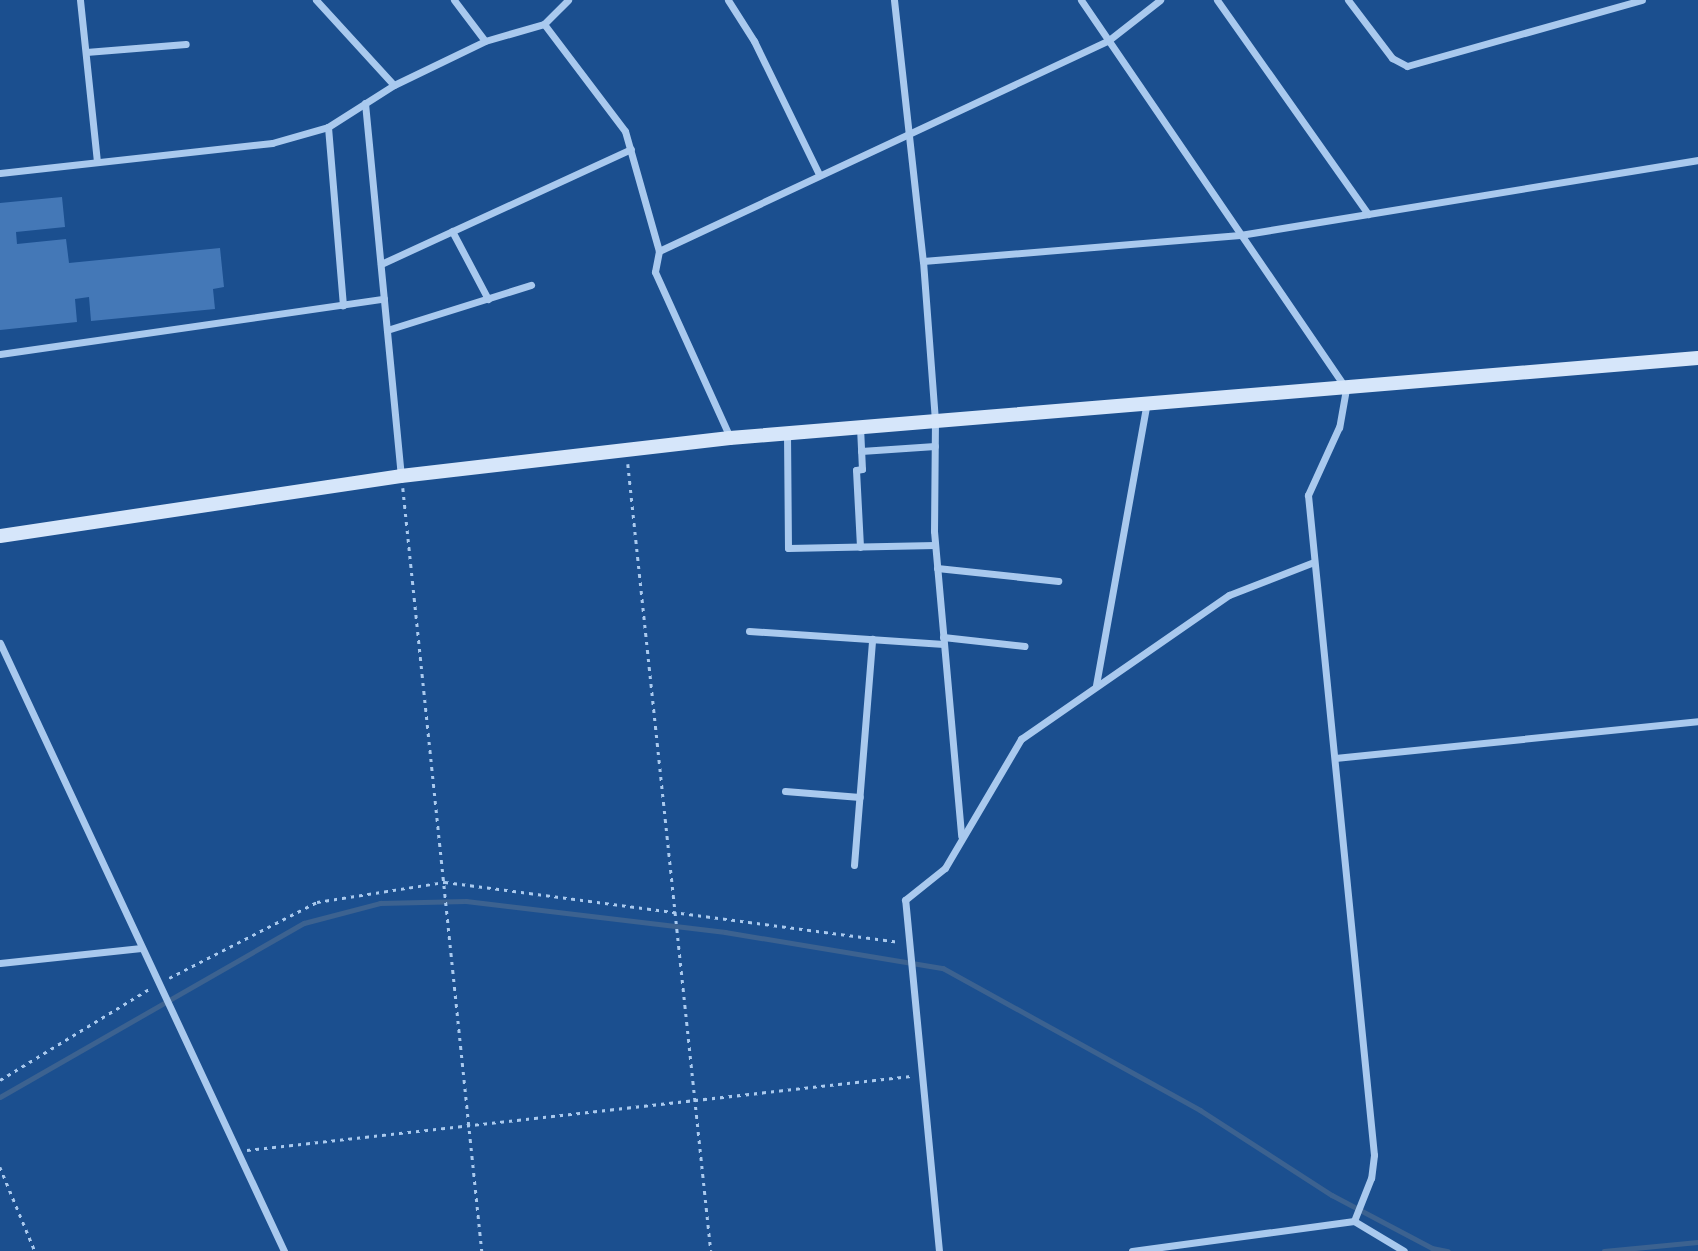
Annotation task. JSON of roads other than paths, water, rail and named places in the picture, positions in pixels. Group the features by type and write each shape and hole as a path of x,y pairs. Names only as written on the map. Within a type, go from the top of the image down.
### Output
{"street":[{"path":"80,0 97,162"},
{"path":"316,0 394,85"},
{"path":"454,0 485,41"},
{"path":"0,173 272,143 328,127 394,85 485,41 544,24 568,0"},
{"path":"728,0 754,41 819,174"},
{"path":"894,0 906,133 923,261 935,419 935,545 961,836"},
{"path":"1081,0 1346,389 1339,427 1308,495 1374,1155 1355,1218"},
{"path":"659,251 1109,40 1160,0"},
{"path":"1217,0 1368,214"},
{"path":"1348,0 1392,58 1407,66 1642,0"},
{"path":"544,24 618,122 631,149 659,251 655,272 730,438"},
{"path":"86,52 186,44"},
{"path":"365,103 401,475"},
{"path":"328,127 343,305"},
{"path":"381,264 631,149"},
{"path":"923,261 1240,235 1698,160"},
{"path":"453,231 488,299"},
{"path":"387,330 531,285"},
{"path":"0,354 384,299"},
{"path":"0,536 401,475 730,438 935,419 1146,407 1698,358"},
{"path":"1096,686 1146,407"},
{"path":"859,426 862,469 856,470 860,547"},
{"path":"787,433 788,548 935,545"},
{"path":"861,451 935,446"},
{"path":"939,1251 905,900 945,868 961,836 1021,739 1229,595 1314,562"},
{"path":"937,568 1058,581"},
{"path":"750,631 1025,646"},
{"path":"854,865 872,639"},
{"path":"0,643 166,1005 284,1251"},
{"path":"1335,758 1698,721"},
{"path":"785,791 860,797"},
{"path":"0,963 141,948"},
{"path":"1132,1251 1355,1218 1405,1251"}],"waterway":[{"path":"0,1097 304,923 380,903 466,901 725,932 943,968 1200,1110 1332,1195 1432,1248 1448,1251"},
{"path":"1604,1251 1698,1242"}]}
